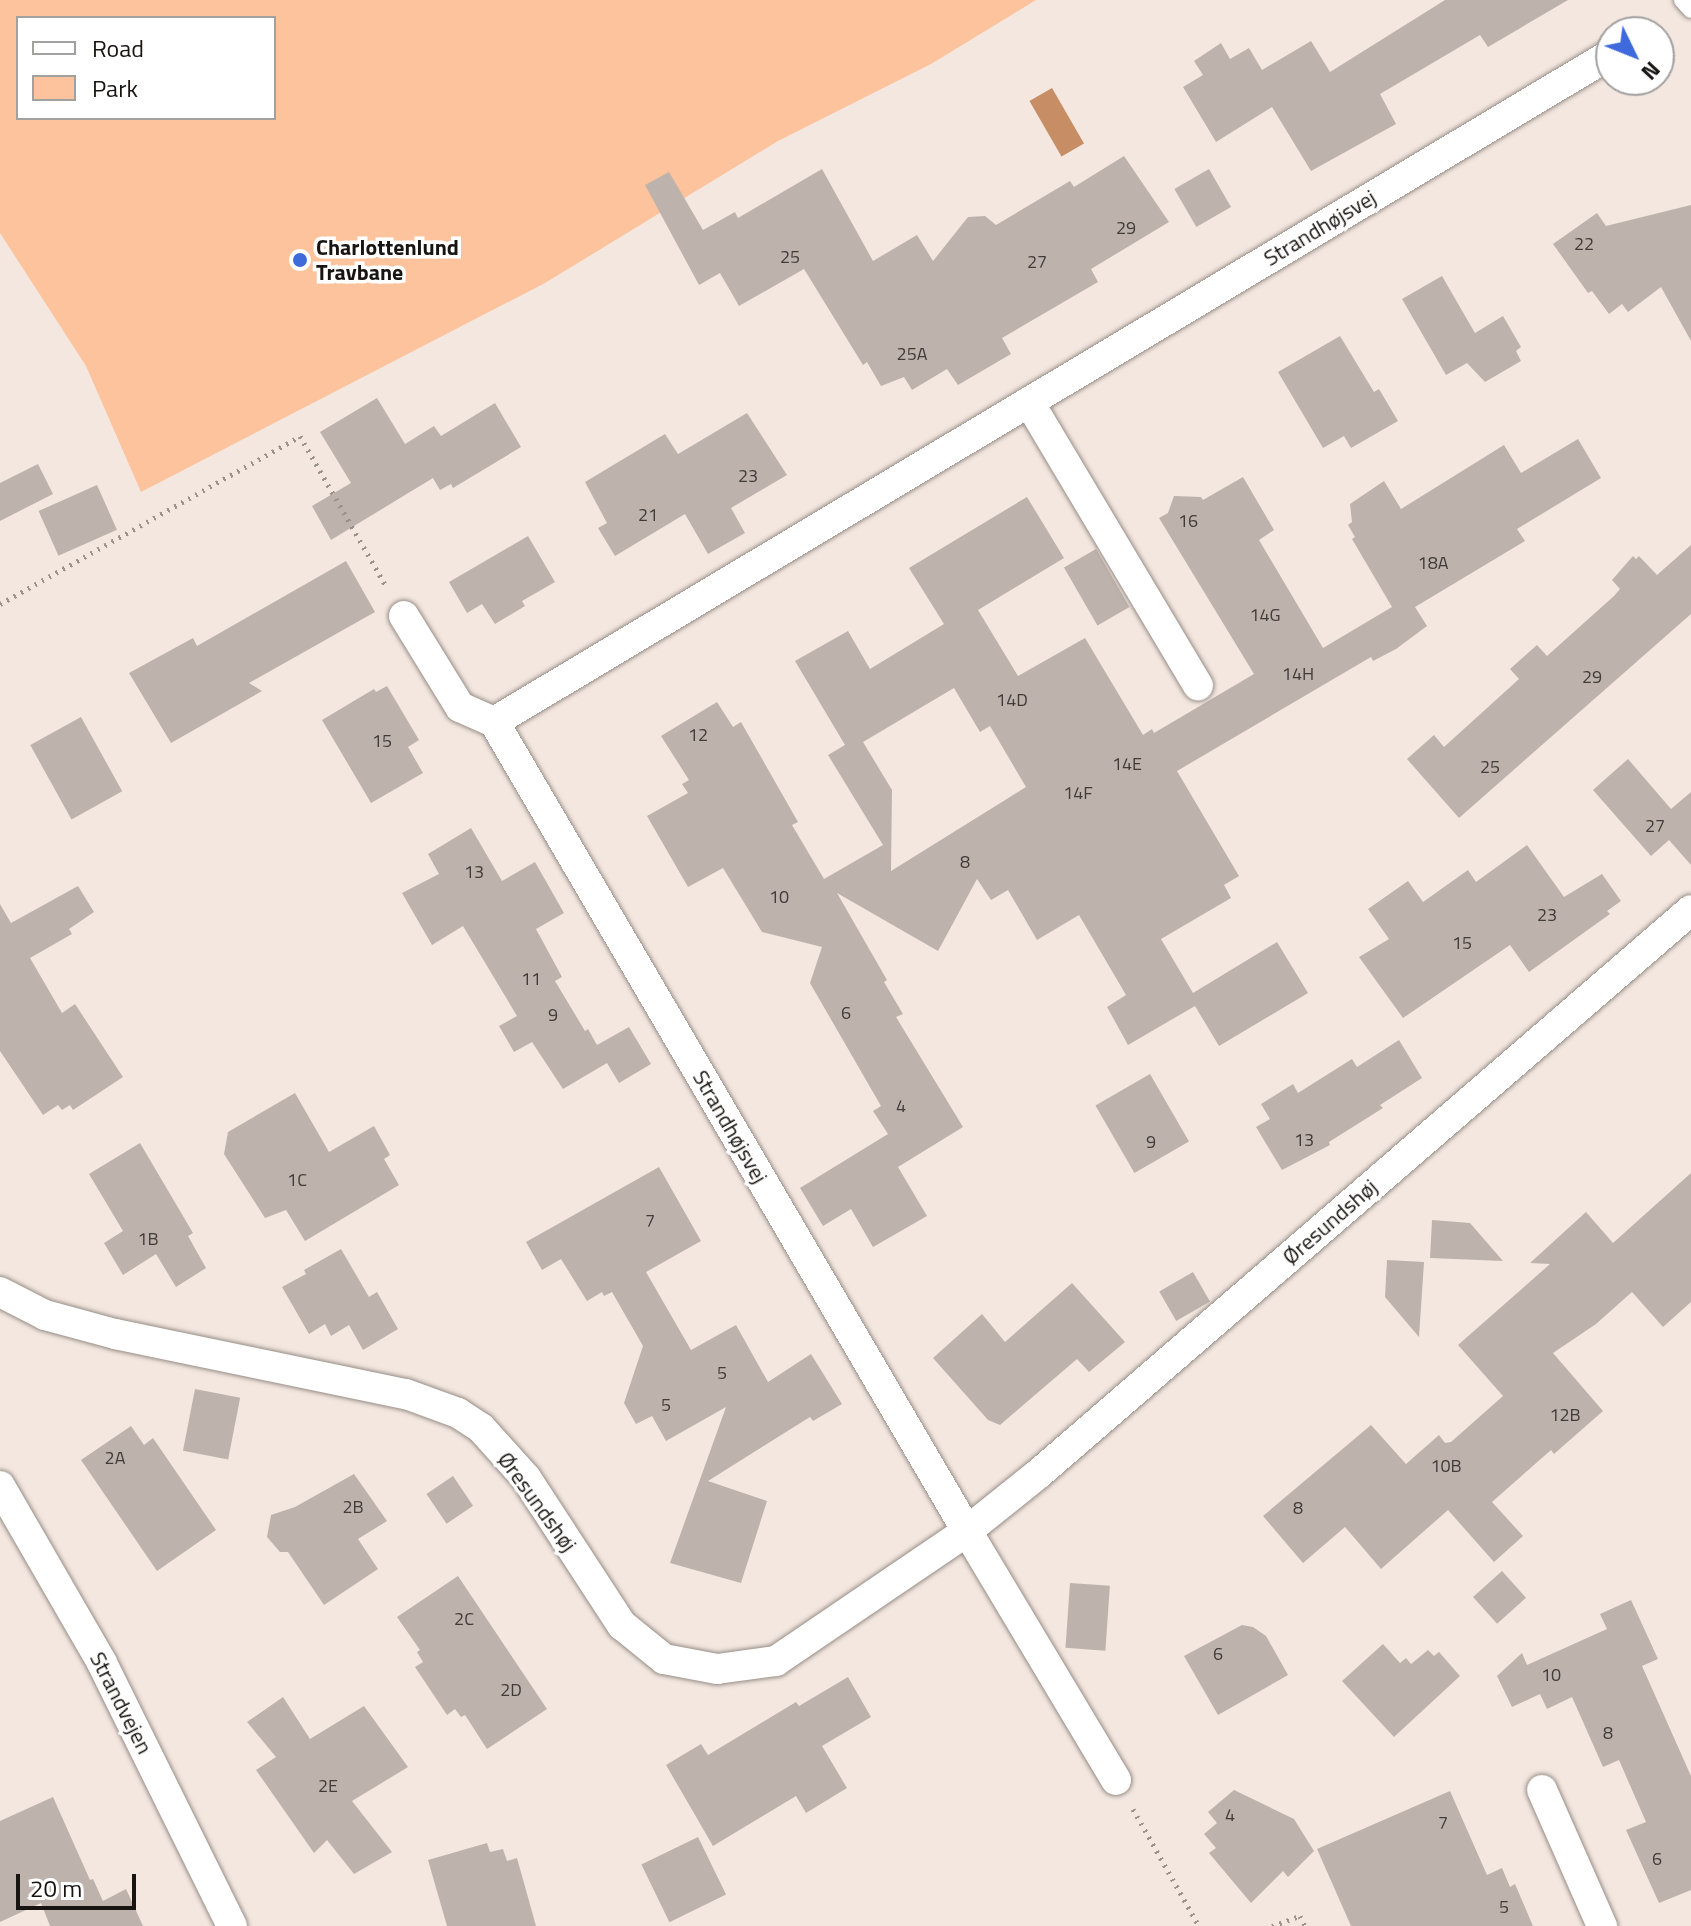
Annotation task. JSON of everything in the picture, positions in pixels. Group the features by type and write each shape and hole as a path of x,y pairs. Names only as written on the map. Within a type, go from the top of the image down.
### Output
{"street":[{"name":"Strandhøjsvej","path":"967,1531 494,722 1595,64"},
{"path":"1029,402 1198,685"},
{"path":"404,616 460,707 494,722"},
{"name":"Øresundshøj","path":"0,1292 45,1315 115,1334 406,1394 458,1413 481,1428 526,1478 622,1625 664,1659 717,1669 776,1661 967,1531 1037,1475 1691,910"},
{"name":"Strandvejen","path":"0,1486 102,1663 232,1926"},
{"path":"967,1531 1116,1780"},
{"path":"1542,1790 1602,1926"}],"lane":[{"path":"1682,0 1691,10"}],"path":[{"path":"0,604 300,436 404,616"},
{"path":"1116,1780 1199,1926"},
{"path":"1272,1926 1300,1916 1305,1926"}],"green space":[{"name":"Charlottenlund Travbane","path":"0,0 1036,0 931,64 778,141 545,283 141,492 86,366 0,233"}],"shaded area":[{"path":"1052,88 1084,143 1061,156 1029,101"}],"building":[{"path":"1445,0 1568,0 1488,47 1480,35 1380,94 1396,124 1311,171 1272,107 1216,142 1183,87 1203,75 1194,61 1221,43 1230,59 1249,48 1262,70 1311,41 1330,72"},
{"path":"1124,156 1169,222 1091,269 1098,282 1002,338 1011,354 958,385 947,369 912,390 904,377 881,386 867,362 863,365 804,269 739,306 720,273 699,285 645,185 669,172 703,230 735,212 738,218 822,169 873,261 917,235 933,261 968,217 985,216 996,225 1070,181 1074,187"},
{"path":"1209,169 1231,207 1196,227 1174,189"},
{"path":"1691,205 1691,341 1661,287 1628,312 1622,304 1609,314 1592,291 1588,293 1553,244 1597,213 1606,226"},
{"path":"1442,276 1475,333 1503,316 1521,347 1516,351 1521,361 1485,382 1467,363 1446,375 1402,299"},
{"path":"1340,336 1374,392 1379,389 1398,421 1351,448 1344,436 1323,448 1278,372"},
{"path":"377,398 405,444 434,426 441,436 495,403 521,447 453,488 451,484 440,490 433,478 331,540 312,506 351,483 320,432"},
{"path":"747,413 787,475 731,508 745,533 708,554 685,514 615,556 598,528 607,523 585,482 665,434 678,454"},
{"path":"1578,439 1601,478 1517,529 1525,541 1415,607 1427,626 1396,649 1373,661 1371,657 1177,771 1239,876 1224,885 1231,898 1161,939 1193,993 1277,942 1308,993 1219,1046 1195,1006 1128,1045 1107,1007 1126,995 1079,915 1037,940 1008,890 991,900 977,879 938,951 837,893 887,980 884,982 903,1014 896,1017 963,1127 898,1167 927,1216 873,1247 851,1209 823,1226 800,1188 888,1134 873,1111 881,1106 810,983 822,947 762,932 723,868 688,887 647,816 688,793 682,784 689,780 661,736 717,702 733,727 741,722 798,822 792,825 824,879 883,845 828,755 845,745 795,661 848,631 870,669 944,624 909,568 1027,497 1064,558 978,610 1018,676 1085,638 1143,735 1152,729 1154,733 1254,674 1159,518 1168,513 1174,496 1201,497 1203,500 1243,477 1274,530 1259,540 1323,648 1392,607 1352,539 1355,537 1348,525 1352,522 1350,504 1384,481 1401,509 1504,445 1521,473","holes":["954,688 980,732 990,726 1026,787 891,871 892,790 863,742"]},
{"path":"38,464 53,494 0,521 0,483"},
{"path":"97,485 117,530 58,556 39,511"},
{"path":"528,536 555,582 522,601 525,606 495,624 482,604 467,613 449,582"},
{"path":"1691,545 1691,614 1459,818 1407,759 1434,735 1444,747 1519,679 1510,669 1537,645 1547,656 1614,596 1620,589 1612,580 1633,556 1636,559 1639,556 1657,575"},
{"path":"1096,549 1130,607 1097,626 1064,568"},
{"path":"346,561 375,612 249,683 262,691 171,743 129,673 193,638 197,646"},
{"path":"387,686 419,740 408,747 423,773 371,803 322,720 374,689 376,692"},
{"path":"81,717 122,791 71,819 30,745"},
{"path":"1628,759 1671,809 1691,792 1691,865 1669,840 1651,856 1593,790"},
{"path":"471,828 502,881 535,862 564,913 536,929 562,977 555,981 585,1031 588,1029 597,1045 629,1027 651,1064 619,1083 607,1063 563,1089 532,1042 514,1052 499,1026 517,1016 463,926 432,945 402,893 439,874 428,854"},
{"path":"1527,845 1564,897 1602,874 1621,901 1607,911 1610,914 1529,972 1510,945 1403,1018 1359,957 1389,939 1368,909 1408,881 1423,902 1468,870 1476,882"},
{"path":"78,886 94,912 69,929 72,934 30,958 62,1013 75,1004 123,1077 73,1110 70,1105 62,1110 58,1105 43,1115 0,1051 0,904 11,923"},
{"path":"1399,1040 1422,1078 1380,1105 1383,1108 1329,1142 1330,1145 1282,1170 1256,1127 1270,1119 1261,1104 1293,1084 1298,1093 1352,1059 1357,1067"},
{"path":"1150,1074 1189,1142 1134,1173 1095,1106"},
{"path":"295,1093 329,1152 374,1126 390,1155 384,1159 399,1185 305,1241 286,1210 265,1218 224,1154 228,1132"},
{"path":"140,1143 193,1233 188,1236 206,1268 176,1287 156,1254 123,1275 104,1243 123,1231 89,1174"},
{"path":"659,1167 701,1241 646,1272 691,1350 736,1325 768,1382 811,1354 842,1404 813,1421 810,1417 708,1481 767,1501 741,1583 670,1563 726,1407 666,1441 652,1416 636,1424 624,1403 643,1346 612,1292 604,1296 602,1292 587,1301 561,1259 542,1270 526,1242"},
{"path":"1691,1173 1691,1302 1663,1327 1632,1292 1596,1324 1553,1353 1603,1411 1554,1454 1551,1450 1492,1502 1523,1536 1494,1562 1448,1510 1381,1569 1345,1527 1303,1563 1263,1516 1371,1425 1406,1464 1439,1435 1445,1443 1451,1442 1503,1396 1458,1345 1550,1264 1530,1263 1586,1212 1613,1243"},
{"path":"1432,1220 1470,1223 1503,1261 1430,1258"},
{"path":"341,1249 369,1297 377,1292 398,1329 363,1350 349,1325 331,1336 325,1324 309,1334 282,1287"},
{"path":"1387,1260 1424,1262 1419,1337 1385,1297"},
{"path":"1193,1272 1210,1301 1176,1321 1159,1292"},
{"path":"1072,1283 1125,1342 1089,1372 1077,1359 1000,1425 988,1420 933,1358 982,1314 1005,1342"},
{"path":"195,1389 240,1398 228,1460 183,1451"},
{"path":"131,1426 144,1445 153,1438 216,1530 157,1571 81,1460"},
{"path":"354,1474 387,1521 358,1539 378,1569 324,1605 288,1552 280,1552 267,1537 271,1515 295,1507"},
{"path":"453,1476 473,1506 447,1524 426,1494"},
{"path":"1502,1571 1526,1598 1497,1624 1473,1597"},
{"path":"458,1576 547,1709 487,1749 465,1715 461,1717 455,1709 447,1715 415,1667 423,1662 417,1652 420,1650 397,1617"},
{"path":"1070,1583 1110,1586 1105,1651 1065,1648"},
{"path":"1631,1600 1658,1659 1642,1666 1691,1776 1691,1890 1659,1903 1626,1830 1646,1822 1619,1760 1603,1767 1572,1697 1547,1709 1540,1694 1512,1707 1497,1676 1522,1653 1527,1665 1607,1629 1600,1614"},
{"path":"1242,1625 1253,1627 1266,1636 1288,1675 1218,1715 1184,1656"},
{"path":"1383,1644 1400,1663 1406,1658 1411,1664 1428,1650 1434,1656 1439,1652 1460,1676 1394,1737 1342,1681"},
{"path":"848,1677 871,1717 822,1746 847,1788 806,1813 796,1796 713,1846 666,1765 701,1744 708,1755 796,1702 799,1706"},
{"path":"283,1697 310,1739 364,1706 408,1767 352,1801 392,1852 354,1874 327,1840 314,1853 256,1770 276,1757 247,1722"},
{"path":"1234,1790 1294,1819 1314,1851 1288,1877 1283,1871 1251,1903 1209,1853 1216,1848 1204,1834 1217,1823 1208,1812"},
{"path":"1450,1791 1487,1875 1502,1868 1510,1887 1515,1884 1533,1926 1351,1926 1317,1849"},
{"path":"53,1797 90,1880 93,1879 103,1901 126,1889 143,1926 50,1926 41,1903 0,1922 0,1821"},
{"path":"698,1837 726,1895 669,1922 641,1865"},
{"path":"487,1843 490,1852 503,1849 507,1861 517,1858 536,1926 447,1926 428,1860"}],"place":[{"name":"Charlottenlund Travbane","path":"300,260"}]}
